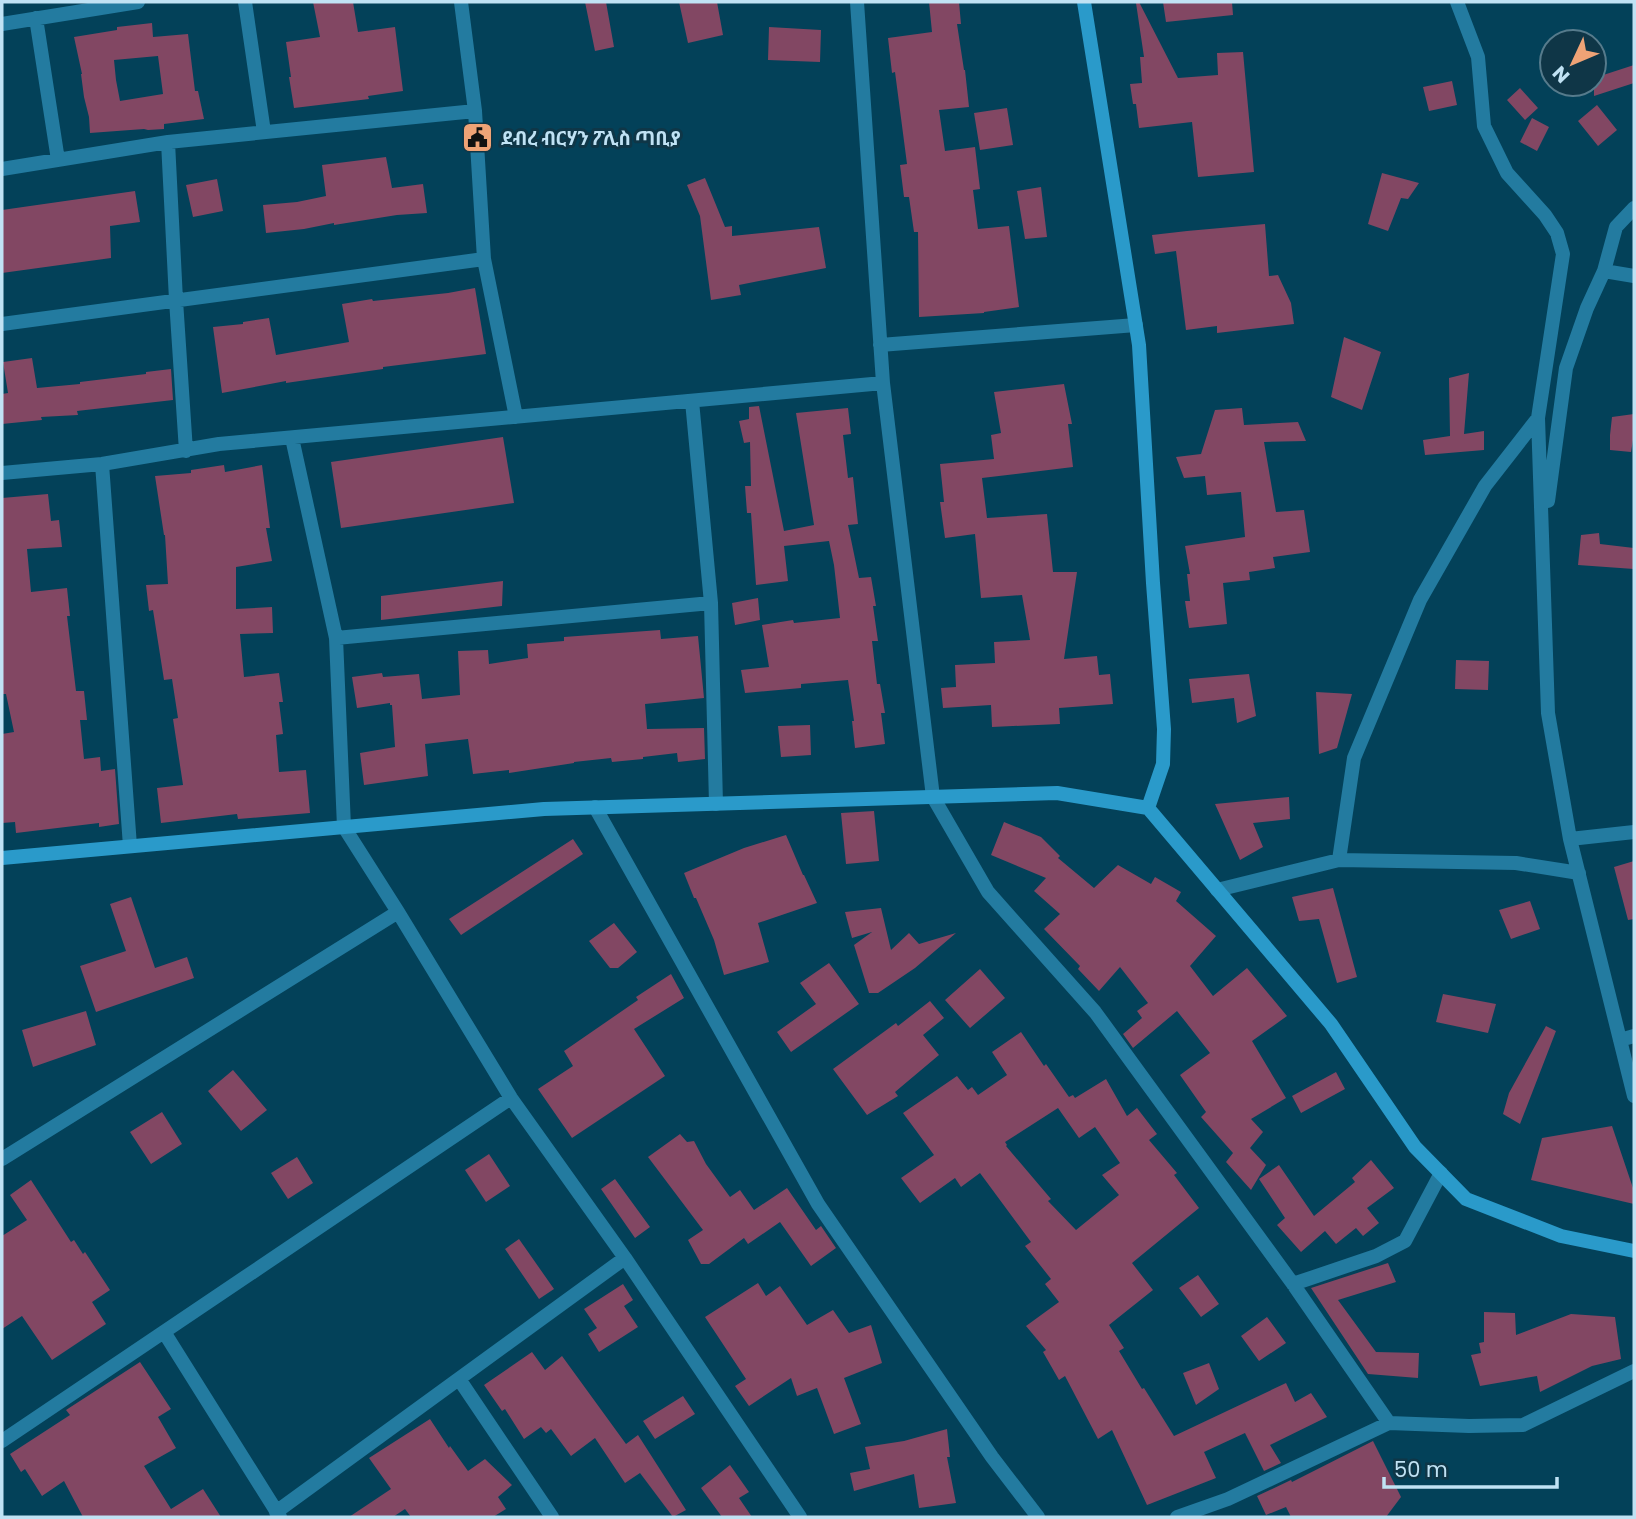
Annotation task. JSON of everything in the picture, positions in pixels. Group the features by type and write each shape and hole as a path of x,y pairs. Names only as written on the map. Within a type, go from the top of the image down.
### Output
{"street":[{"path":"2,24 138,2"},
{"path":"245,2 264,132"},
{"path":"461,2 475,110 484,259 516,417"},
{"path":"857,2 883,383 933,797 988,892 1095,1012 1293,1284 1389,1423"},
{"path":"1084,2 1140,352 1164,729 1163,764 1148,808"},
{"path":"1457,2 1478,57 1484,126 1507,173 1545,215 1557,233 1563,254 1538,418 1548,713 1570,839 1627,1038 1634,1096"},
{"path":"36,18 58,160"},
{"path":"2,169 168,142 475,110"},
{"path":"168,142 186,451"},
{"path":"1542,540 1566,368 1587,308 1604,271 1616,227 1634,208"},
{"path":"2,324 484,259"},
{"path":"1604,271 1634,276"},
{"path":"880,345 1136,325"},
{"path":"2,473 102,464 219,444 883,383"},
{"path":"692,401 711,603 716,804"},
{"path":"1339,860 1353,758 1420,600 1485,486 1538,418"},
{"path":"292,438 336,638 344,827 511,1098 625,1258 800,1517"},
{"path":"102,464 130,846"},
{"path":"336,638 711,603"},
{"path":"2,858 544,809 1057,793 1148,808 1331,1024 1415,1147 1466,1199 1561,1236 1634,1251"},
{"path":"595,807 818,1204 992,1457 1038,1517"},
{"path":"1570,839 1634,832"},
{"path":"1217,890 1339,860 1516,863 1578,873"},
{"path":"2,1159 398,912"},
{"path":"2,1441 511,1098"},
{"path":"1293,1284 1376,1256 1405,1241 1441,1173"},
{"path":"164,1332 278,1515 625,1258"},
{"path":"1177,1517 1228,1499 1389,1423 1523,1425 1634,1371"},
{"path":"459,1379 552,1517"}],"building":[{"path":"313,2 353,2 358,32 395,27 403,91 368,96 369,99 294,108 286,42 320,37"},
{"path":"585,2 606,2 614,47 595,51"},
{"path":"679,2 717,2 723,35 688,43"},
{"path":"929,2 959,2 961,24 957,24 969,107 939,110 945,151 975,147 980,189 973,190 978,229 1009,226 1019,307 984,313 919,317 918,232 914,232 909,197 904,197 900,165 907,164 888,38 932,32"},
{"path":"1139,2 1178,78 1218,75 1217,53 1243,52 1254,172 1198,177 1192,122 1139,128 1130,84 1142,83 1140,57 1144,57 1136,3"},
{"path":"1163,2 1232,2 1233,15 1166,22"},
{"path":"152,23 153,37 188,34 195,91 198,91 204,119 164,124 164,129 90,133 74,37 117,30 117,27","holes":["158,56 163,94 120,101 114,60"]},
{"path":"769,27 821,30 820,62 768,60"},
{"path":"1634,65 1634,83 1608,91 1608,73"},
{"path":"1452,81 1457,105 1429,111 1423,87"},
{"path":"1520,88 1538,108 1525,120 1507,100"},
{"path":"1597,105 1617,130 1598,146 1578,121"},
{"path":"1007,108 1013,145 980,150 974,113"},
{"path":"1532,118 1549,127 1537,151 1520,142"},
{"path":"386,157 392,188 423,184 427,213 266,233 263,205 326,196 322,165"},
{"path":"1382,173 1419,183 1408,199 1401,198 1388,231 1368,224"},
{"path":"705,178 725,227 732,226 732,236 819,227 826,268 739,285 741,295 711,300 700,216 687,185"},
{"path":"217,179 223,211 193,217 186,185"},
{"path":"1041,187 1047,237 1025,239 1017,191"},
{"path":"135,191 140,222 110,226 111,258 2,273 2,210"},
{"path":"1265,224 1269,276 1278,275 1291,303 1294,324 1217,333 1217,326 1186,330 1176,251 1155,254 1152,235"},
{"path":"475,288 486,354 286,381 222,393 213,327 269,318 276,355 349,342 342,304"},
{"path":"1344,337 1381,352 1362,410 1331,397"},
{"path":"32,358 37,388 171,369 173,400 77,411 78,415 41,417 42,420 2,424 2,394 8,393 3,362"},
{"path":"1469,373 1464,434 1484,431 1484,450 1425,455 1423,440 1450,436 1449,378"},
{"path":"1064,384 1072,424 1068,424 1073,467 982,478 987,518 1047,514 1053,572 1077,572 1064,659 1097,656 1099,675 1110,674 1113,704 1059,708 1060,724 992,727 991,705 943,708 941,688 956,687 955,665 995,663 994,642 1030,640 1022,595 981,598 975,534 945,538 940,502 944,502 940,464 994,459 991,435 1001,433 994,392"},
{"path":"759,406 784,531 814,525 796,413 848,408 851,434 843,435 848,478 853,477 858,524 848,525 859,578 871,577 876,606 873,606 878,641 872,641 877,684 880,684 885,713 881,713 885,744 855,748 848,680 745,693 741,670 769,667 762,625 793,620 794,623 840,618 829,541 784,546 788,581 756,585 751,513 747,513 745,486 751,486 750,442 744,443 739,421 749,419 749,407"},
{"path":"1242,408 1244,425 1298,422 1306,441 1264,442 1276,512 1304,510 1310,552 1273,557 1275,568 1249,572 1250,580 1223,583 1227,624 1189,628 1185,601 1190,601 1187,574 1190,574 1185,546 1245,537 1241,492 1207,495 1205,476 1184,478 1176,457 1201,454 1215,410"},
{"path":"1634,414 1631,452 1610,450 1612,417"},
{"path":"503,437 514,503 341,528 331,462"},
{"path":"224,465 225,472 262,465 270,528 266,528 272,561 236,567 236,609 272,607 273,633 240,634 244,677 279,673 283,734 276,735 279,772 306,770 310,813 238,819 237,814 161,823 157,788 183,785 173,719 178,718 172,679 164,680 153,610 149,611 146,585 168,584 165,535 155,476 191,473 191,470"},
{"path":"48,494 51,521 59,520 62,547 27,549 31,592 67,588 70,616 67,616 76,691 84,691 87,720 80,720 84,759 100,757 101,771 115,769 119,824 99,827 99,823 16,833 15,822 2,823 2,734 14,732 6,694 2,694 2,498"},
{"path":"1599,533 1600,544 1634,548 1634,569 1578,565 1581,535"},
{"path":"503,581 502,606 381,620 381,596"},
{"path":"758,598 760,620 735,625 732,603"},
{"path":"660,630 661,639 698,636 704,698 645,704 647,729 704,728 705,759 678,762 677,753 612,762 611,758 574,762 509,773 509,770 473,774 468,739 425,744 428,776 364,785 360,753 395,747 392,705 390,703 357,708 352,677 382,673 383,677 419,674 422,699 460,695 458,651 488,650 489,664 528,658 527,644 564,641 564,637"},
{"path":"1456,660 1489,661 1488,690 1455,689"},
{"path":"1249,674 1256,716 1237,723 1234,698 1192,703 1189,679"},
{"path":"1316,692 1352,694 1337,748 1319,754"},
{"path":"810,725 811,755 781,757 778,726"},
{"path":"1289,797 1290,819 1253,823 1263,847 1240,860 1215,804"},
{"path":"874,811 879,861 846,864 841,813"},
{"path":"1004,822 1041,837 1060,856 1058,858 1094,888 1118,865 1151,884 1155,877 1181,892 1176,901 1216,936 1190,966 1213,996 1247,968 1287,1016 1252,1041 1286,1098 1251,1119 1263,1132 1250,1148 1266,1165 1251,1190 1226,1162 1233,1153 1201,1117 1206,1112 1180,1075 1210,1053 1177,1011 1133,1048 1123,1034 1142,1018 1137,1011 1148,1003 1120,967 1099,991 1078,969 1080,966 1044,929 1060,914 1034,891 1046,878 991,855"},
{"path":"786,835 817,903 758,923 769,962 724,975 714,940 684,873 744,848"},
{"path":"573,839 583,854 461,935 449,919"},
{"path":"1634,861 1634,919 1628,920 1614,867"},
{"path":"1333,888 1357,977 1337,983 1319,919 1299,921 1292,897"},
{"path":"131,897 155,968 187,957 194,978 96,1012 80,966 126,951 110,904"},
{"path":"1530,901 1540,929 1511,939 1499,910"},
{"path":"881,908 891,950 909,933 919,944 956,933 915,968 878,993 869,993 854,945 872,932 852,938 845,912"},
{"path":"614,923 637,952 618,968 610,968 589,941"},
{"path":"829,963 859,1004 791,1052 777,1032 816,1004 800,983"},
{"path":"980,969 1005,998 970,1028 945,1000"},
{"path":"671,974 684,998 634,1029 665,1076 572,1138 538,1089 573,1066 564,1051"},
{"path":"1443,994 1496,1004 1488,1033 1436,1022"},
{"path":"930,1001 944,1018 923,1035 939,1055 895,1092 898,1096 867,1115 833,1069 896,1023 898,1026"},
{"path":"86,1011 96,1045 33,1067 22,1030"},
{"path":"1546,1026 1556,1031 1520,1124 1503,1114 1509,1093"},
{"path":"1021,1032 1069,1097 1073,1095 1075,1098 1106,1079 1127,1116 1137,1108 1157,1134 1149,1140 1177,1173 1174,1175 1199,1208 1132,1263 1153,1290 1109,1325 1124,1348 1119,1351 1174,1436 1286,1383 1295,1402 1311,1393 1327,1417 1270,1445 1281,1463 1264,1471 1245,1433 1204,1452 1216,1478 1147,1505 1112,1430 1098,1439 1065,1376 1059,1380 1043,1352 1046,1350 1026,1326 1059,1302 1045,1284 1051,1279 1025,1246 1031,1242 980,1173 961,1187 955,1178 920,1203 901,1178 934,1155 903,1113 957,1076 968,1090 972,1087 978,1095 1007,1075 992,1052","holes":["1058,1108 1079,1138 1095,1127 1120,1163 1102,1175 1119,1195 1076,1230 1048,1201 1051,1199 1005,1142"]},
{"path":"233,1070 267,1110 241,1131 208,1091"},
{"path":"1336,1072 1345,1089 1301,1113 1292,1096"},
{"path":"162,1112 182,1144 151,1164 130,1132"},
{"path":"1612,1126 1634,1191 1634,1204 1531,1180 1542,1138"},
{"path":"680,1134 687,1142 694,1141 706,1164 730,1197 740,1190 754,1210 787,1188 816,1230 821,1226 836,1248 811,1266 780,1222 748,1244 744,1238 709,1264 701,1264 688,1240 703,1230 648,1157"},
{"path":"489,1154 510,1186 486,1202 465,1170"},
{"path":"297,1157 313,1183 288,1199 271,1173"},
{"path":"1371,1160 1394,1188 1367,1208 1379,1223 1363,1236 1356,1228 1336,1244 1325,1231 1301,1252 1277,1225 1285,1218 1259,1179 1279,1165 1314,1216 1355,1182 1352,1178"},
{"path":"615,1179 650,1227 635,1238 601,1189"},
{"path":"31,1180 71,1242 74,1240 83,1254 85,1252 110,1290 92,1302 106,1324 52,1360 22,1316 2,1329 2,1236 27,1220 10,1195"},
{"path":"519,1239 554,1289 539,1299 505,1249"},
{"path":"1388,1263 1396,1282 1338,1300 1376,1352 1419,1353 1418,1378 1368,1374 1311,1288"},
{"path":"1198,1275 1219,1304 1201,1317 1179,1288"},
{"path":"758,1283 766,1296 780,1286 807,1325 833,1310 849,1333 871,1325 882,1363 844,1378 861,1424 834,1434 817,1388 797,1396 791,1378 749,1406 735,1386 746,1379 705,1317"},
{"path":"623,1284 633,1300 624,1306 638,1327 599,1352 588,1334 597,1328 584,1309"},
{"path":"1484,1312 1515,1313 1516,1335 1571,1314 1615,1317 1621,1359 1592,1366 1540,1392 1537,1376 1480,1386 1471,1355 1481,1353 1479,1343 1484,1342"},
{"path":"1267,1317 1286,1343 1259,1361 1241,1336"},
{"path":"532,1352 545,1370 562,1356 626,1444 638,1435 686,1510 673,1517 640,1473 625,1483 595,1438 571,1456 551,1429 546,1433 541,1427 524,1439 505,1409 502,1411 484,1385"},
{"path":"140,1362 171,1409 158,1417 176,1448 144,1466 171,1509 203,1489 221,1517 83,1517 64,1481 42,1496 25,1469 21,1472 10,1454 70,1415 66,1410"},
{"path":"1209,1363 1219,1389 1196,1405 1183,1373"},
{"path":"683,1396 695,1414 655,1439 643,1421"},
{"path":"430,1419 468,1471 485,1459 512,1485 498,1497 506,1509 493,1517 411,1517 405,1509 393,1517 349,1517 391,1489 369,1458"},
{"path":"947,1429 950,1457 947,1457 956,1503 919,1508 914,1474 854,1491 850,1473 870,1469 865,1447 904,1441"},
{"path":"1373,1441 1401,1497 1386,1517 1291,1517 1286,1507 1266,1515 1257,1496 1291,1480 1292,1482"},
{"path":"730,1465 749,1492 739,1498 752,1517 722,1517 701,1488"}],"place":[{"name":"ደብረ ብርሃን ፖሊስ ጣቢያ","path":"478,138"}]}
